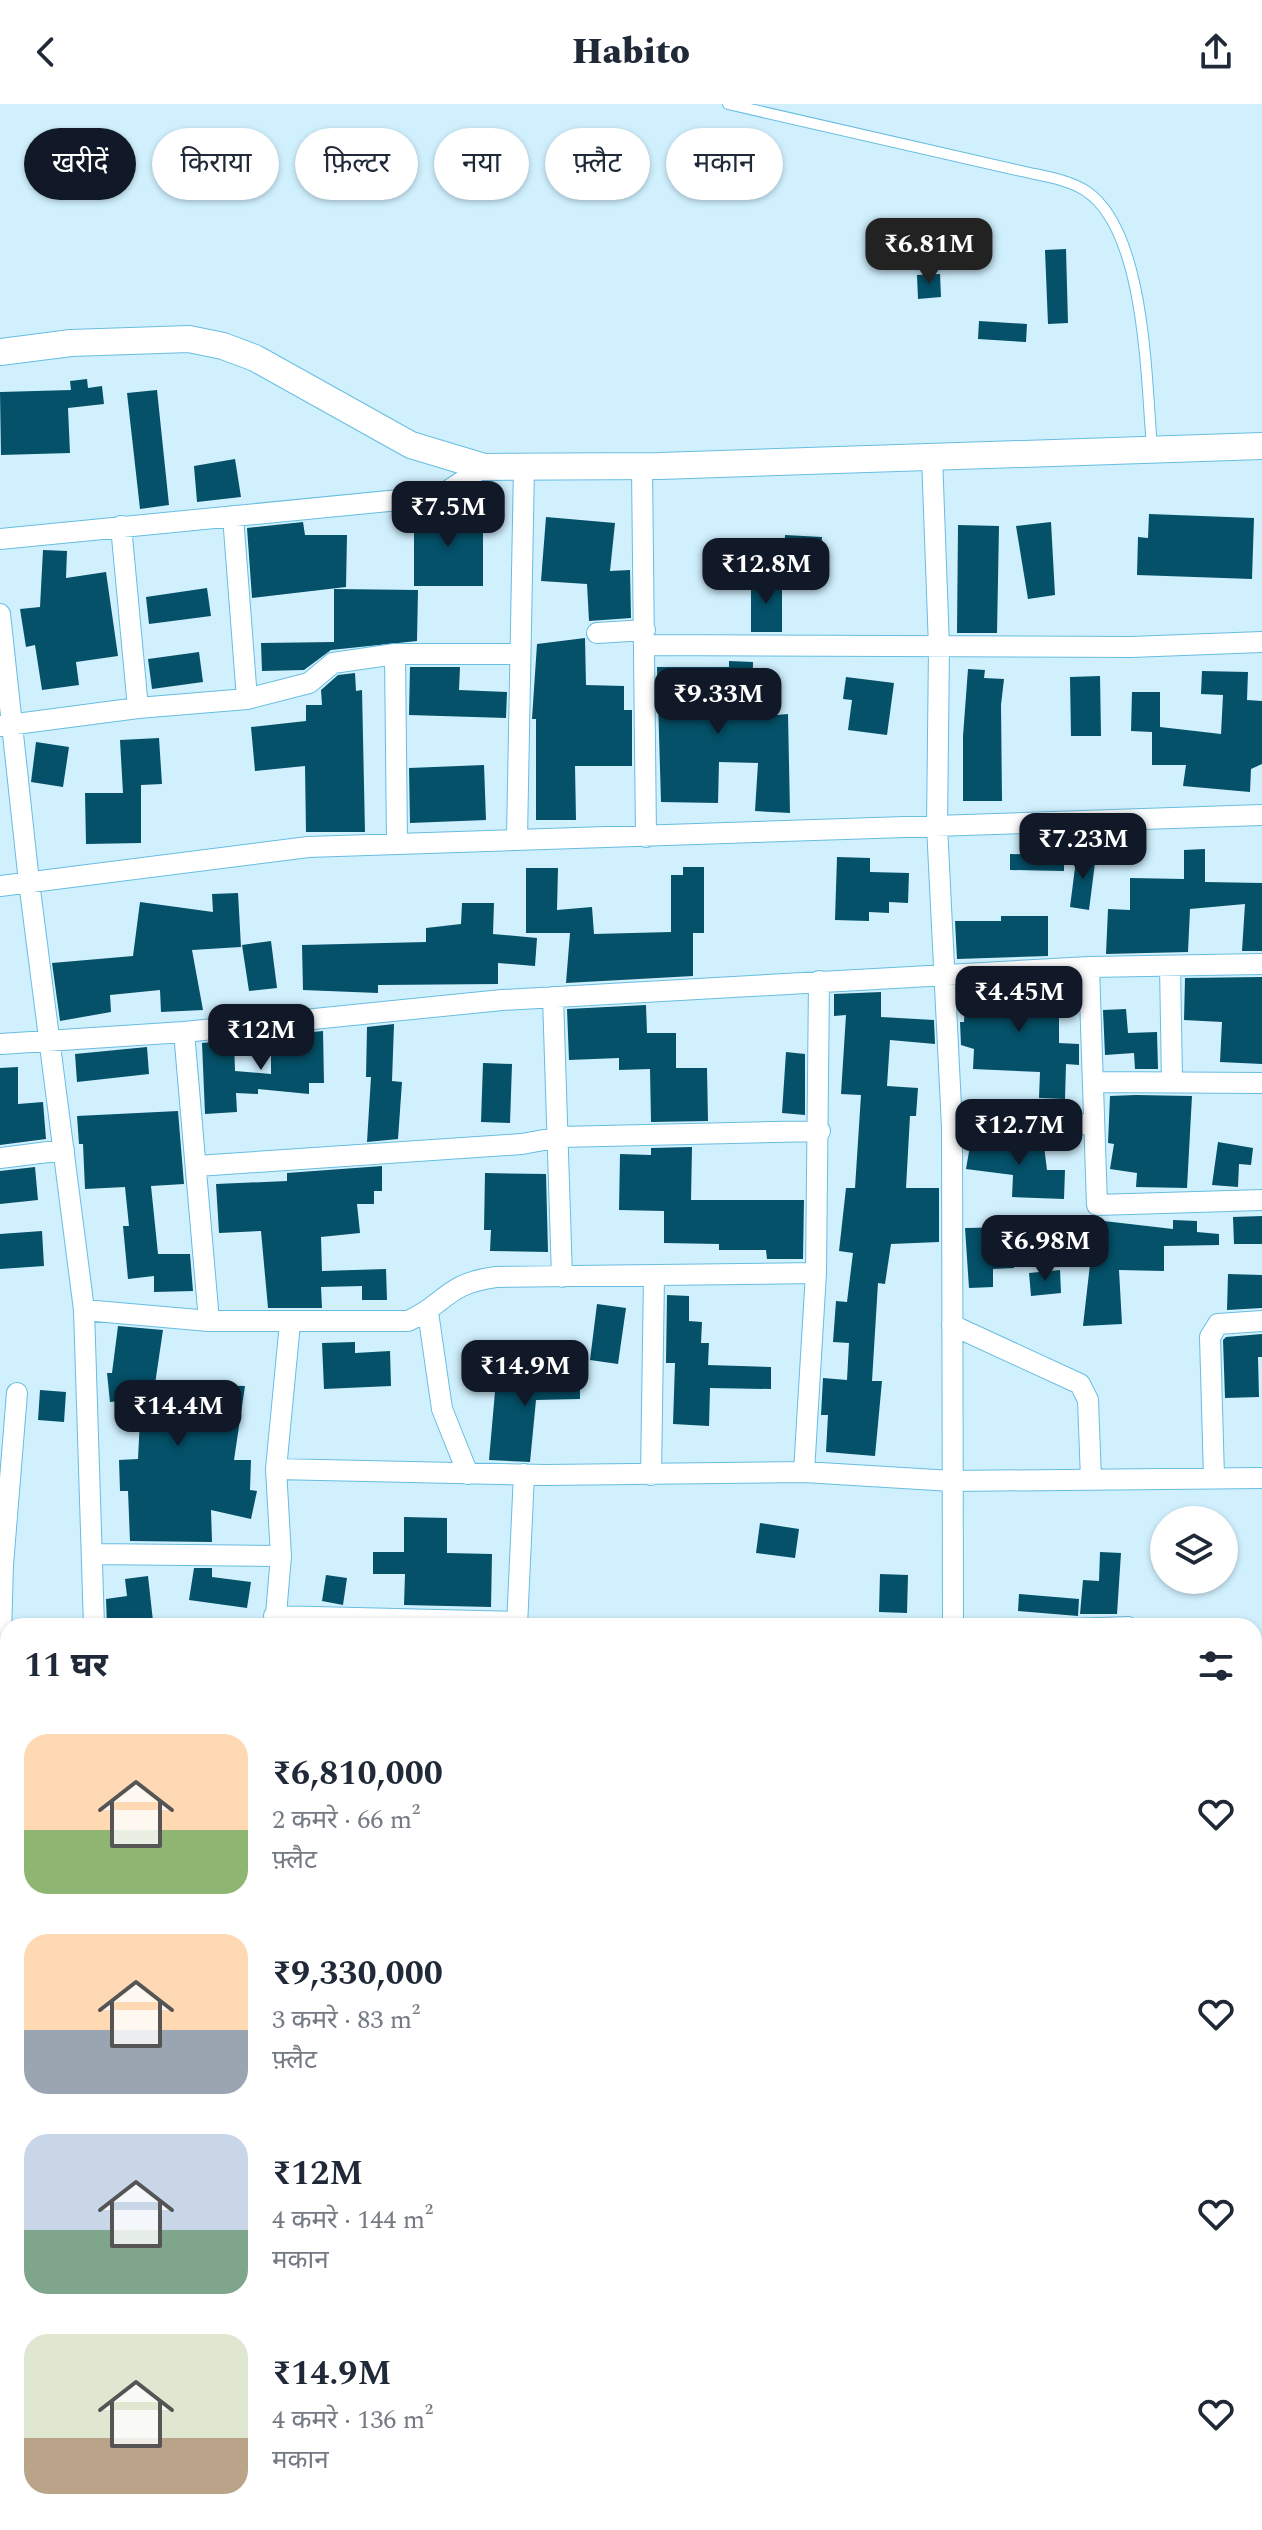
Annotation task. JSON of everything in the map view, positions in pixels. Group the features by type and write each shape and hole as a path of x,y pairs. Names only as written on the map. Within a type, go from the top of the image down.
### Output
{"street":[{"path":"0,352 71,343 189,339 223,346 255,358 411,445 484,467 642,467 1262,446"},
{"path":"932,456 939,647 937,826 952,1127 953,1618"},
{"path":"0,539 440,496 484,467"},
{"path":"517,838 524,467"},
{"path":"642,467 646,837"},
{"path":"233,516 247,699"},
{"path":"121,526 138,708"},
{"path":"0,614 6,725 84,1310 94,1618"},
{"path":"597,633 939,647 1131,647 1262,642"},
{"path":"6,725 138,708 247,699 309,683 333,663 395,654 520,654"},
{"path":"395,654 397,843"},
{"path":"0,886 308,847 1262,815"},
{"path":"0,1044 49,1038 184,1032 553,997 686,992 819,981 1089,967 1262,964"},
{"path":"1170,966 1172,1081"},
{"path":"1089,967 1097,1205 1262,1200"},
{"path":"804,1472 816,1273 820,1131 819,981"},
{"path":"553,997 560,1137 562,1277"},
{"path":"184,1032 209,1321"},
{"path":"1094,1082 1262,1083"},
{"path":"952,1127 1093,1124"},
{"path":"197,1166 522,1144 560,1137 820,1131"},
{"path":"0,1158 64,1150"},
{"path":"84,1310 209,1321 408,1321 428,1312 446,1292 468,1281 816,1273"},
{"path":"651,1475 654,1276"},
{"path":"428,1312 442,1409 468,1474"},
{"path":"1214,1477 1210,1337 1218,1324 1262,1321"},
{"path":"274,1618 281,1556 276,1469 290,1323"},
{"path":"952,1325 1080,1384 1088,1400 1091,1479"},
{"path":"1,1618 17,1393"},
{"path":"276,1469 468,1474 804,1472 952,1481 1262,1478"},
{"path":"517,1618 524,1474"},
{"path":"93,1554 281,1556"}],"lane":[{"path":"728,104 1021,171 1068,183 1087,192 1104,210 1130,262 1138,291 1152,449"}],"building":[{"path":"1066,249 1068,323 1048,324 1045,250"},
{"path":"940,274 941,297 918,299 917,275"},
{"path":"979,321 1027,324 1026,342 978,339"},
{"path":"87,379 88,388 102,386 104,404 68,408 70,453 1,455 0,392 71,390 70,381"},
{"path":"157,390 169,505 140,509 127,393"},
{"path":"235,459 241,497 197,502 194,466"},
{"path":"442,509 442,513 483,512 483,586 414,586 414,512"},
{"path":"1149,514 1254,518 1252,579 1137,575 1138,537 1148,538"},
{"path":"546,517 615,523 610,571 630,570 631,618 589,621 587,584 541,581"},
{"path":"303,522 305,535 347,535 346,587 252,598 247,528"},
{"path":"1051,522 1055,595 1028,599 1016,526"},
{"path":"958,525 999,526 997,633 957,633"},
{"path":"785,535 822,537 820,577 783,575"},
{"path":"43,550 67,551 66,578 106,572 118,656 76,662 79,685 42,690 35,645 26,647 20,609 40,607"},
{"path":"751,580 782,580 782,632 751,632"},
{"path":"207,588 211,616 149,624 146,597"},
{"path":"334,589 418,590 417,641 331,650 304,670 262,671 261,643 334,642"},
{"path":"585,638 586,685 624,686 624,710 632,710 632,766 575,766 576,820 536,820 536,719 532,719 537,644"},
{"path":"199,652 203,682 152,689 148,659"},
{"path":"729,661 753,662 752,717 788,714 790,813 755,811 758,763 719,762 718,803 661,802 657,667 729,667"},
{"path":"410,667 460,667 459,690 507,692 506,718 409,715"},
{"path":"968,669 985,670 984,678 1004,679 1001,705 1002,801 963,801 963,736"},
{"path":"1202,671 1248,672 1247,700 1262,701 1262,764 1251,769 1250,792 1183,786 1186,765 1152,765 1152,732 1131,731 1132,692 1160,692 1160,727 1221,734 1223,695 1201,694"},
{"path":"355,673 356,691 362,690 365,832 306,832 305,766 255,771 251,727 306,721 306,705 322,705 321,690 338,675"},
{"path":"1100,676 1101,736 1071,736 1070,677"},
{"path":"846,677 894,683 887,735 848,730 852,700 843,699"},
{"path":"159,738 162,784 141,785 141,843 86,844 85,793 123,793 120,740"},
{"path":"36,742 69,747 63,787 31,782"},
{"path":"484,765 486,820 410,823 409,768"},
{"path":"1205,849 1205,882 1262,883 1262,951 1242,951 1245,904 1190,909 1188,952 1106,954 1108,909 1130,910 1130,878 1184,879 1184,850"},
{"path":"1077,852 1096,855 1089,910 1070,907"},
{"path":"1010,854 1064,855 1064,871 1010,870"},
{"path":"837,857 870,858 870,872 909,873 908,903 889,902 889,913 869,912 869,921 835,920"},
{"path":"683,867 704,867 704,933 693,933 693,976 566,983 570,933 526,933 526,868 558,868 557,910 592,907 594,934 671,932 671,875 683,875"},
{"path":"238,893 241,947 192,950 203,1010 161,1012 160,990 110,995 111,1012 60,1021 52,963 133,956 140,902 213,912 212,894"},
{"path":"462,903 494,903 493,934 537,938 535,966 498,963 498,984 378,985 378,993 303,990 302,945 426,942 426,928 461,924"},
{"path":"1001,916 1048,916 1048,956 957,959 955,921 1001,921"},
{"path":"271,941 277,988 249,991 242,945"},
{"path":"1262,977 1262,1064 1220,1062 1222,1022 1184,1020 1185,978"},
{"path":"1048,982 1048,991 1059,991 1059,1043 1079,1044 1079,1065 1066,1064 1065,1099 1039,1098 1040,1072 973,1069 974,1049 961,1045 960,1022 964,1022 965,992 989,990 989,986"},
{"path":"881,992 881,1017 934,1020 935,1044 890,1040 887,1086 918,1088 916,1116 910,1116 906,1188 939,1188 939,1242 891,1244 885,1284 878,1283 872,1381 882,1381 875,1456 826,1452 828,1415 821,1415 823,1378 847,1380 849,1343 833,1342 836,1301 847,1302 853,1253 839,1251 846,1188 855,1188 861,1095 841,1094 846,1015 834,1016 834,994"},
{"path":"646,1005 647,1033 676,1033 676,1068 707,1068 708,1121 651,1122 650,1069 619,1070 619,1058 569,1060 567,1009"},
{"path":"1126,1009 1128,1033 1157,1032 1158,1069 1135,1069 1134,1053 1105,1055 1103,1010"},
{"path":"394,1024 392,1081 402,1082 398,1139 367,1142 371,1077 366,1077 367,1027"},
{"path":"323,1031 324,1083 309,1083 309,1094 258,1089 258,1094 236,1093 237,1112 205,1114 202,1043 234,1040 235,1071 271,1074 271,1044 304,1042 303,1033"},
{"path":"147,1047 149,1074 77,1082 75,1054"},
{"path":"786,1052 805,1054 805,1115 782,1113"},
{"path":"483,1063 512,1064 510,1123 481,1122"},
{"path":"18,1067 18,1104 43,1102 46,1139 0,1145 0,1068"},
{"path":"1110,1096 1192,1096 1187,1188 1136,1187 1137,1173 1110,1169 1114,1144 1108,1143"},
{"path":"178,1111 184,1184 151,1186 158,1254 190,1254 193,1291 154,1292 154,1276 128,1279 123,1226 129,1226 125,1187 85,1189 83,1144 79,1144 77,1116"},
{"path":"1043,1138 1047,1170 1065,1170 1064,1199 1012,1197 1013,1175 966,1169 971,1140 1003,1142"},
{"path":"1218,1142 1253,1148 1251,1165 1239,1164 1238,1187 1212,1185"},
{"path":"692,1147 691,1200 804,1200 803,1259 767,1259 766,1250 719,1250 719,1244 664,1243 664,1211 619,1210 620,1154 651,1155 651,1148"},
{"path":"382,1166 382,1191 374,1191 374,1204 357,1204 360,1233 321,1237 322,1271 386,1269 387,1300 362,1300 362,1286 321,1287 322,1308 268,1308 261,1231 219,1233 216,1184 287,1181 287,1173"},
{"path":"35,1167 38,1200 0,1204 0,1171"},
{"path":"485,1173 546,1174 548,1252 490,1251 491,1230 484,1230"},
{"path":"1262,1216 1262,1244 1234,1244 1233,1217"},
{"path":"1095,1220 1173,1229 1173,1220 1197,1221 1197,1232 1219,1234 1219,1245 1164,1246 1164,1271 1119,1270 1122,1324 1083,1326"},
{"path":"1013,1227 1014,1268 993,1269 993,1287 969,1288 965,1228"},
{"path":"42,1231 44,1266 0,1269 0,1234"},
{"path":"1060,1270 1061,1293 1031,1296 1029,1273"},
{"path":"1228,1274 1262,1275 1262,1308 1227,1310"},
{"path":"667,1295 689,1296 689,1321 702,1322 701,1343 709,1343 708,1365 771,1367 771,1389 710,1388 709,1426 673,1424 675,1363 666,1363"},
{"path":"597,1304 626,1308 618,1364 590,1360"},
{"path":"118,1326 163,1330 155,1384 245,1386 234,1460 251,1460 250,1490 257,1491 251,1519 211,1510 212,1542 130,1541 128,1491 120,1491 119,1460 138,1459 141,1399 110,1402 107,1373 112,1373"},
{"path":"1262,1334 1262,1357 1258,1357 1259,1397 1225,1398 1223,1340 1226,1337"},
{"path":"355,1342 355,1353 390,1351 391,1386 324,1389 322,1343"},
{"path":"580,1367 580,1399 536,1400 530,1462 489,1460 497,1369 554,1374 553,1368"},
{"path":"40,1390 66,1392 64,1422 38,1420"},
{"path":"404,1517 447,1518 447,1553 492,1554 491,1607 404,1605 405,1574 373,1574 373,1552 404,1552"},
{"path":"760,1523 799,1529 795,1558 756,1553"},
{"path":"1100,1552 1121,1553 1117,1614 1080,1614 1083,1580 1099,1581"},
{"path":"194,1568 212,1568 212,1577 251,1582 247,1608 189,1600"},
{"path":"880,1574 908,1575 907,1613 879,1612"},
{"path":"326,1575 347,1578 343,1605 322,1601"},
{"path":"148,1576 153,1618 107,1618 106,1599 127,1596 125,1579"},
{"path":"1019,1594 1079,1599 1078,1616 1018,1611"}]}
